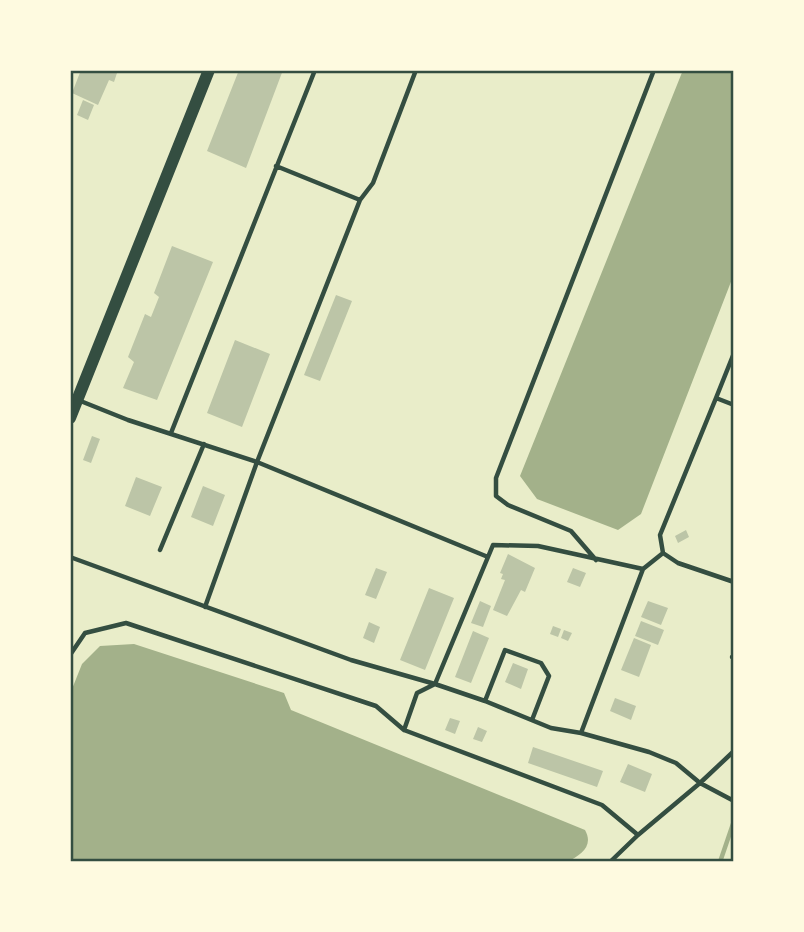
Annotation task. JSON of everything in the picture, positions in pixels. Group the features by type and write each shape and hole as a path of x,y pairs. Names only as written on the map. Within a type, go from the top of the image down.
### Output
{"main road":[{"path":"70,418 209,70"}],"lane":[{"path":"171,433 315,70"},
{"path":"205,607 257,463 360,200 373,183 416,70"},
{"path":"596,559 571,531 508,505 496,496 496,478 654,70"},
{"path":"276,166 360,200"},
{"path":"734,352 660,535 663,553 678,563 734,582"},
{"path":"716,398 734,405"},
{"path":"77,400 257,463 488,557"},
{"path":"160,551 204,444"},
{"path":"404,730 417,693 435,684 493,545 538,546 643,569"},
{"path":"581,733 643,569 663,553"},
{"path":"70,557 351,660 485,701 551,728 581,733 649,752 676,763 700,783 734,801"},
{"path":"70,655 85,633 126,623 376,706 404,730 602,805 638,835"},
{"path":"485,701 505,650 541,663 550,676 532,720"},
{"path":"610,862 734,751"}],"shaded area":[{"path":"683,70 734,70 734,274 641,514 618,530 537,499 520,476"},
{"path":"134,644 284,693 291,710 585,830 587,845 581,853 567,862 70,862 70,694 82,664 100,646"}],"building":[{"path":"81,70 118,70 114,82 109,80 98,105 72,93"},
{"path":"239,70 283,70 246,168 207,151"},
{"path":"83,100 94,105 88,120 77,115"},
{"path":"172,246 213,262 157,400 123,388 134,362 128,357 145,314 151,317 159,297 154,293"},
{"path":"336,295 352,301 320,381 304,375"},
{"path":"235,340 270,354 242,427 207,413"},
{"path":"92,436 100,439 91,463 83,460"},
{"path":"136,477 162,487 150,516 125,506"},
{"path":"203,486 225,495 213,526 191,517"},
{"path":"686,530 689,537 678,543 675,536"},
{"path":"508,554 535,568 525,592 521,590 507,616 493,610 505,580 501,579 503,574 500,573"},
{"path":"376,568 387,572 376,599 365,595"},
{"path":"573,568 586,573 580,587 567,582"},
{"path":"429,588 454,598 425,670 400,660"},
{"path":"480,601 491,606 483,627 471,623"},
{"path":"648,601 668,608 661,625 641,617"},
{"path":"641,621 664,630 658,645 635,636"},
{"path":"369,622 380,627 374,643 363,638"},
{"path":"553,626 561,629 558,637 550,634"},
{"path":"564,630 572,633 568,641 561,638"},
{"path":"473,631 489,638 471,683 455,677"},
{"path":"634,638 651,645 639,677 621,670"},
{"path":"513,663 528,669 521,689 505,682"},
{"path":"615,698 636,706 631,720 610,711"},
{"path":"450,718 460,721 455,734 445,730"},
{"path":"478,727 487,731 482,742 473,739"},
{"path":"533,747 603,771 597,787 528,763"},
{"path":"628,764 652,774 645,792 620,782"}],"waterway":[{"path":"720,862 734,821"}]}
